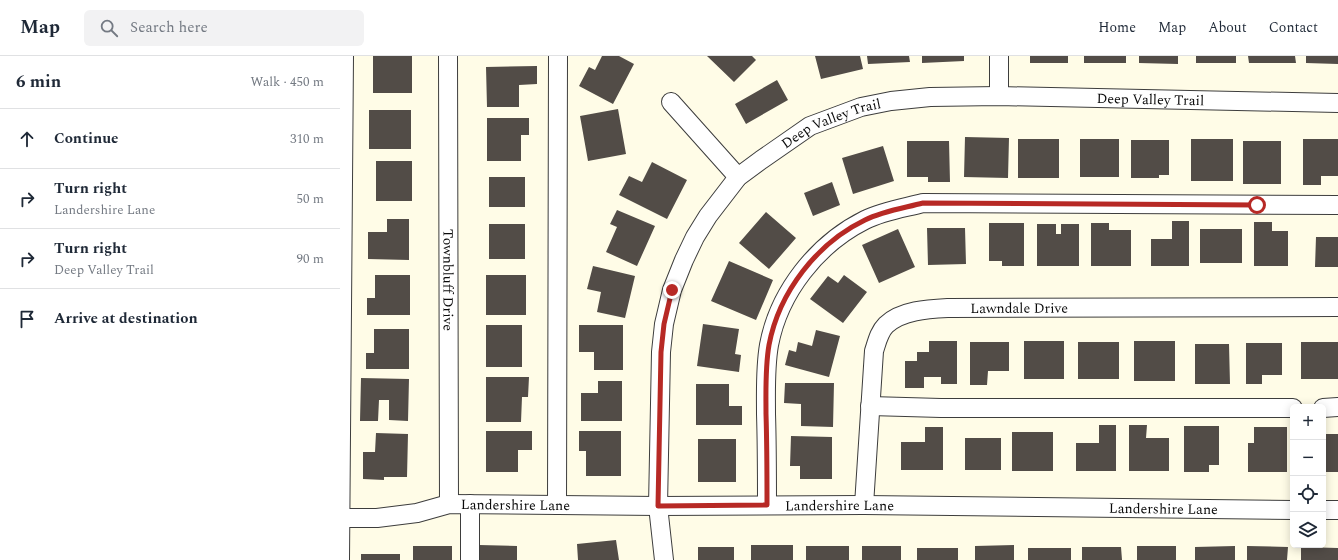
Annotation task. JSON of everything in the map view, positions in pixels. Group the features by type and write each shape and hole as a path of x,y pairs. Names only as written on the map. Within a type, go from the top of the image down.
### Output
{"street":[{"path":"340,560 344,56"},
{"name":"Townbluff Drive","path":"448,56 449,504"},
{"path":"557,505 558,56"},
{"path":"999,56 999,96"},
{"name":"Deep Valley Trail","path":"664,560 658,506 661,352 664,324 672,290 695,238 708,216 738,177 810,126 861,107 891,101 930,97 999,96 1338,103"},
{"path":"671,102 738,177"},
{"path":"767,505 766,372 769,345 776,317 804,268 822,249 840,234 865,220 882,213 923,203 1338,206"},
{"name":"Lawndale Drive","path":"864,505 874,351 885,326 897,318 931,309 949,308 1338,307"},
{"path":"870,406 941,408 1290,408"},
{"path":"1326,408 1338,407"},
{"name":"Landershire Lane","path":"340,518 377,518 417,513 449,504 658,506 864,505 1290,510"},
{"path":"470,504 470,560"},
{"path":"1326,510 1338,510"}],"building":[{"path":"373,56 412,56 412,93 373,93"},
{"path":"602,56 619,56 634,64 613,104 579,86 589,67 595,70"},
{"path":"707,56 752,56 756,60 734,82"},
{"path":"815,56 860,56 863,69 821,79"},
{"path":"867,56 909,56 910,62 868,64"},
{"path":"922,56 964,56 964,61 922,63"},
{"path":"1030,56 1068,56 1068,63 1030,63"},
{"path":"1084,56 1126,56 1126,63 1084,63"},
{"path":"1139,56 1178,56 1178,64 1139,63"},
{"path":"1196,56 1236,56 1236,63 1196,63"},
{"path":"1248,56 1295,56 1296,63 1249,63"},
{"path":"1306,56 1338,56 1338,64 1306,63"},
{"path":"537,66 537,84 519,85 519,107 487,107 486,67"},
{"path":"777,80 788,100 746,124 735,104"},
{"path":"618,109 626,154 588,161 580,116"},
{"path":"369,110 411,110 411,149 369,149"},
{"path":"487,118 529,118 529,135 521,135 521,161 487,161"},
{"path":"965,137 1009,138 1008,178 964,177"},
{"path":"1018,139 1059,139 1059,178 1018,178"},
{"path":"1080,139 1119,139 1119,177 1080,177"},
{"path":"1191,139 1233,139 1233,181 1191,181"},
{"path":"1303,139 1338,139 1338,176 1321,176 1321,185 1303,185"},
{"path":"1131,140 1169,140 1169,175 1159,175 1159,178 1131,178"},
{"path":"907,141 949,141 950,182 928,182 928,177 907,177"},
{"path":"1243,141 1281,141 1281,184 1243,184"},
{"path":"883,146 894,181 853,194 842,158"},
{"path":"376,161 412,161 412,201 376,201"},
{"path":"652,162 687,180 667,219 619,195 629,176 642,182"},
{"path":"489,177 525,177 525,207 489,207"},
{"path":"832,182 840,205 813,216 804,193"},
{"path":"617,210 655,226 637,266 606,252 617,227 610,224"},
{"path":"766,212 796,238 769,269 739,243"},
{"path":"387,219 409,219 409,260 368,259 368,232 387,232"},
{"path":"1172,221 1189,221 1189,266 1151,266 1151,239 1172,239"},
{"path":"1254,222 1272,222 1272,231 1288,231 1288,266 1254,266"},
{"path":"989,223 1024,223 1024,266 1002,266 1002,261 989,261"},
{"path":"1091,223 1109,223 1109,230 1131,230 1131,266 1091,266"},
{"path":"489,224 525,224 525,259 489,259"},
{"path":"1037,224 1056,224 1056,234 1061,234 1061,224 1079,224 1079,266 1037,266"},
{"path":"927,228 965,228 966,264 928,265"},
{"path":"898,229 915,267 879,283 862,245"},
{"path":"1200,229 1242,229 1242,263 1200,263"},
{"path":"1316,237 1338,237 1338,267 1315,267"},
{"path":"729,261 773,280 756,320 711,301"},
{"path":"593,266 635,276 625,318 597,312 601,292 587,289"},
{"path":"375,275 410,275 410,315 367,315 367,298 375,298"},
{"path":"486,275 526,275 526,315 486,315"},
{"path":"844,275 867,292 843,323 810,299 828,276 838,283"},
{"path":"703,324 739,329 735,354 741,355 739,372 697,366"},
{"path":"486,325 522,325 522,367 486,367"},
{"path":"579,325 623,325 623,370 594,370 594,352 579,352"},
{"path":"374,329 409,329 409,369 366,369 366,353 374,353"},
{"path":"816,330 840,336 829,377 785,365 789,350 796,352 798,342 812,346"},
{"path":"929,341 957,341 957,384 941,384 941,377 924,377 924,388 905,388 905,361 917,361 917,352 929,352"},
{"path":"1024,341 1064,341 1064,379 1024,379"},
{"path":"1134,341 1175,341 1175,381 1134,381"},
{"path":"970,342 1009,342 1009,371 988,371 987,385 970,385"},
{"path":"1078,342 1119,342 1119,379 1078,379"},
{"path":"1301,342 1338,342 1338,379 1301,379"},
{"path":"1246,343 1282,343 1282,375 1262,375 1262,384 1246,384"},
{"path":"1195,344 1229,344 1230,384 1195,384"},
{"path":"486,377 529,377 528,397 522,397 521,422 486,422"},
{"path":"361,378 409,379 408,421 389,420 389,400 379,400 378,421 360,421"},
{"path":"598,381 622,381 622,421 581,421 581,393 598,393"},
{"path":"785,383 834,383 833,427 801,426 801,404 784,403"},
{"path":"696,384 729,384 729,406 742,406 742,425 696,425"},
{"path":"1099,425 1116,425 1116,471 1076,471 1076,443 1099,443"},
{"path":"1129,425 1147,425 1146,438 1169,438 1169,471 1129,471"},
{"path":"1184,426 1219,426 1219,465 1209,465 1209,472 1184,472"},
{"path":"925,427 943,427 943,470 901,470 901,442 925,442"},
{"path":"1254,427 1287,427 1287,472 1248,472 1248,443 1254,443"},
{"path":"486,431 532,431 532,450 518,450 518,472 486,472"},
{"path":"579,431 621,431 621,476 586,476 586,451 579,451"},
{"path":"1012,432 1053,432 1053,471 1012,471"},
{"path":"376,433 408,434 407,477 384,477 384,480 363,479 363,452 375,452"},
{"path":"1326,434 1338,434 1338,472 1326,472"},
{"path":"791,436 832,437 832,479 800,479 800,466 790,466"},
{"path":"965,438 1001,438 1001,470 965,470"},
{"path":"698,439 736,439 736,482 698,482"},
{"path":"616,540 619,560 578,560 577,544"},
{"path":"479,545 517,546 517,560 479,560"},
{"path":"751,545 793,545 793,560 751,560"},
{"path":"1014,545 1014,560 975,560 975,546"},
{"path":"413,546 452,546 452,560 413,560"},
{"path":"806,546 849,546 849,560 806,560"},
{"path":"862,546 901,546 901,560 862,560"},
{"path":"1137,546 1176,546 1176,560 1137,560"},
{"path":"1235,546 1235,560 1195,560 1195,547"},
{"path":"1247,546 1288,547 1287,560 1247,560"},
{"path":"698,547 734,547 734,560 698,560"},
{"path":"1082,547 1121,547 1122,560 1082,560"},
{"path":"917,548 958,548 958,560 917,560"},
{"path":"1028,548 1071,548 1071,560 1028,560"},
{"path":"1301,548 1338,548 1338,560 1301,560"},
{"path":"361,554 400,554 400,560 361,560"}],"route":[{"path":"672,290 664,324 661,352 658,506 767,505 766,372 769,345 776,317 804,268 822,249 840,234 865,220 882,213 923,203 1257,205"}]}
